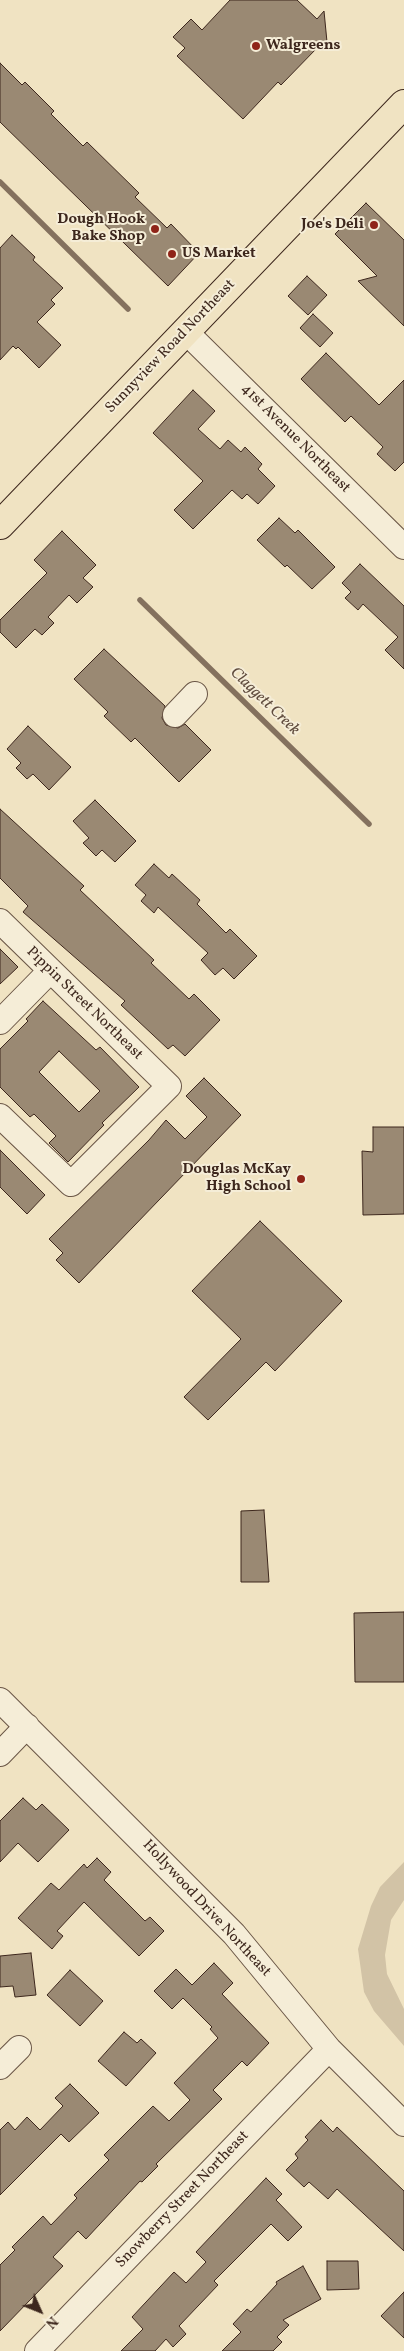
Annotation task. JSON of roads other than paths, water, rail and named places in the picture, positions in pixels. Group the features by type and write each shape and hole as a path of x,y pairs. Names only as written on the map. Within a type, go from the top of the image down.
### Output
{"main road":[{"name":"Sunnyview Road Northeast","path":"0,525 404,104"}],"street":[{"name":"41st Avenue Northeast","path":"186,332 404,547"},
{"path":"175,715 195,694"},
{"name":"Pippin Street Northeast","path":"0,921 169,1086 71,1184 0,1116"},
{"path":"0,1022 50,971"},
{"name":"Hollywood Drive Northeast","path":"0,1700 234,1934 329,2050 404,2124"},
{"path":"0,1754 27,1726"},
{"path":"0,2067 19,2048"},
{"name":"Snowberry Street Northeast","path":"37,2351 329,2050"}],"waterway":[{"name":"Claggett Creek","path":"0,182 128,309"},
{"name":"Claggett Creek","path":"140,600 369,824"}],"place":[{"name":"Walgreens","path":"256,46"},
{"name":"Joe's Deli","path":"374,225"},
{"name":"Dough Hook Bake Shop","path":"155,229"},
{"name":"US Market","path":"172,254"},
{"name":"Douglas McKay High School","path":"301,1179"}]}
